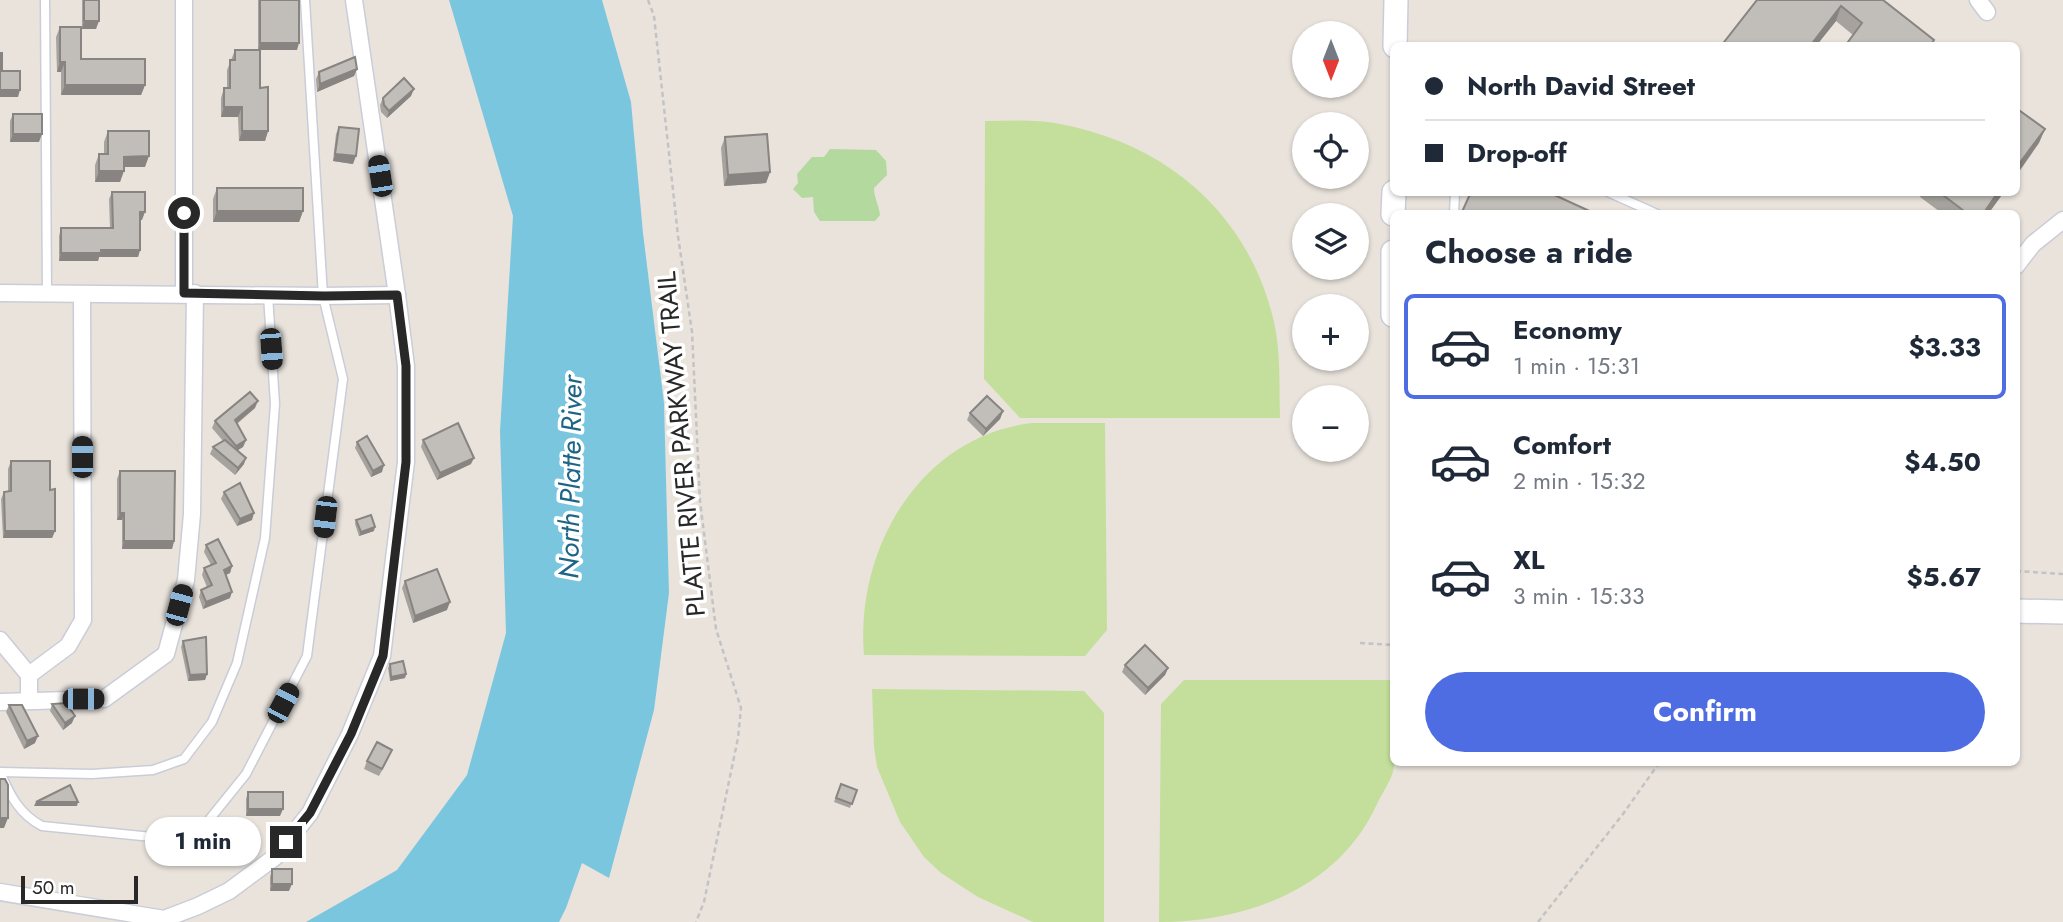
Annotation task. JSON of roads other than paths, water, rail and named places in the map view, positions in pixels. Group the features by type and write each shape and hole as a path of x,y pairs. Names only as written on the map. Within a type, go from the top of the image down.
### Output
{"main road":[{"path":"1395,42 1396,0"},
{"path":"2020,611 2063,612"}],"street":[{"path":"0,702 104,699 166,654 186,580 192,514 184,0"},
{"path":"0,892 164,919 229,891 275,857 310,813 351,734 383,656 406,462 406,366 354,0"},
{"path":"2020,261 2033,243 2063,220"},
{"path":"0,293 397,295"},
{"path":"29,676 68,646 83,620 82,294"},
{"path":"0,640 29,676 29,700"}],"lane":[{"path":"45,0 47,294"},
{"path":"268,295 275,404 265,538 237,663 212,722 184,759 153,770 92,774 0,772 13,800 29,819 42,826 192,841 246,774 307,656 343,379 324,296 305,0"},
{"path":"1617,196 1648,210"}],"water":[{"name":"North Platte River","path":"449,0 602,0 631,102 643,233 664,403 669,593 654,710 609,878 582,863 559,922 306,922 397,870 467,775 506,633 500,431 513,216"}]}
